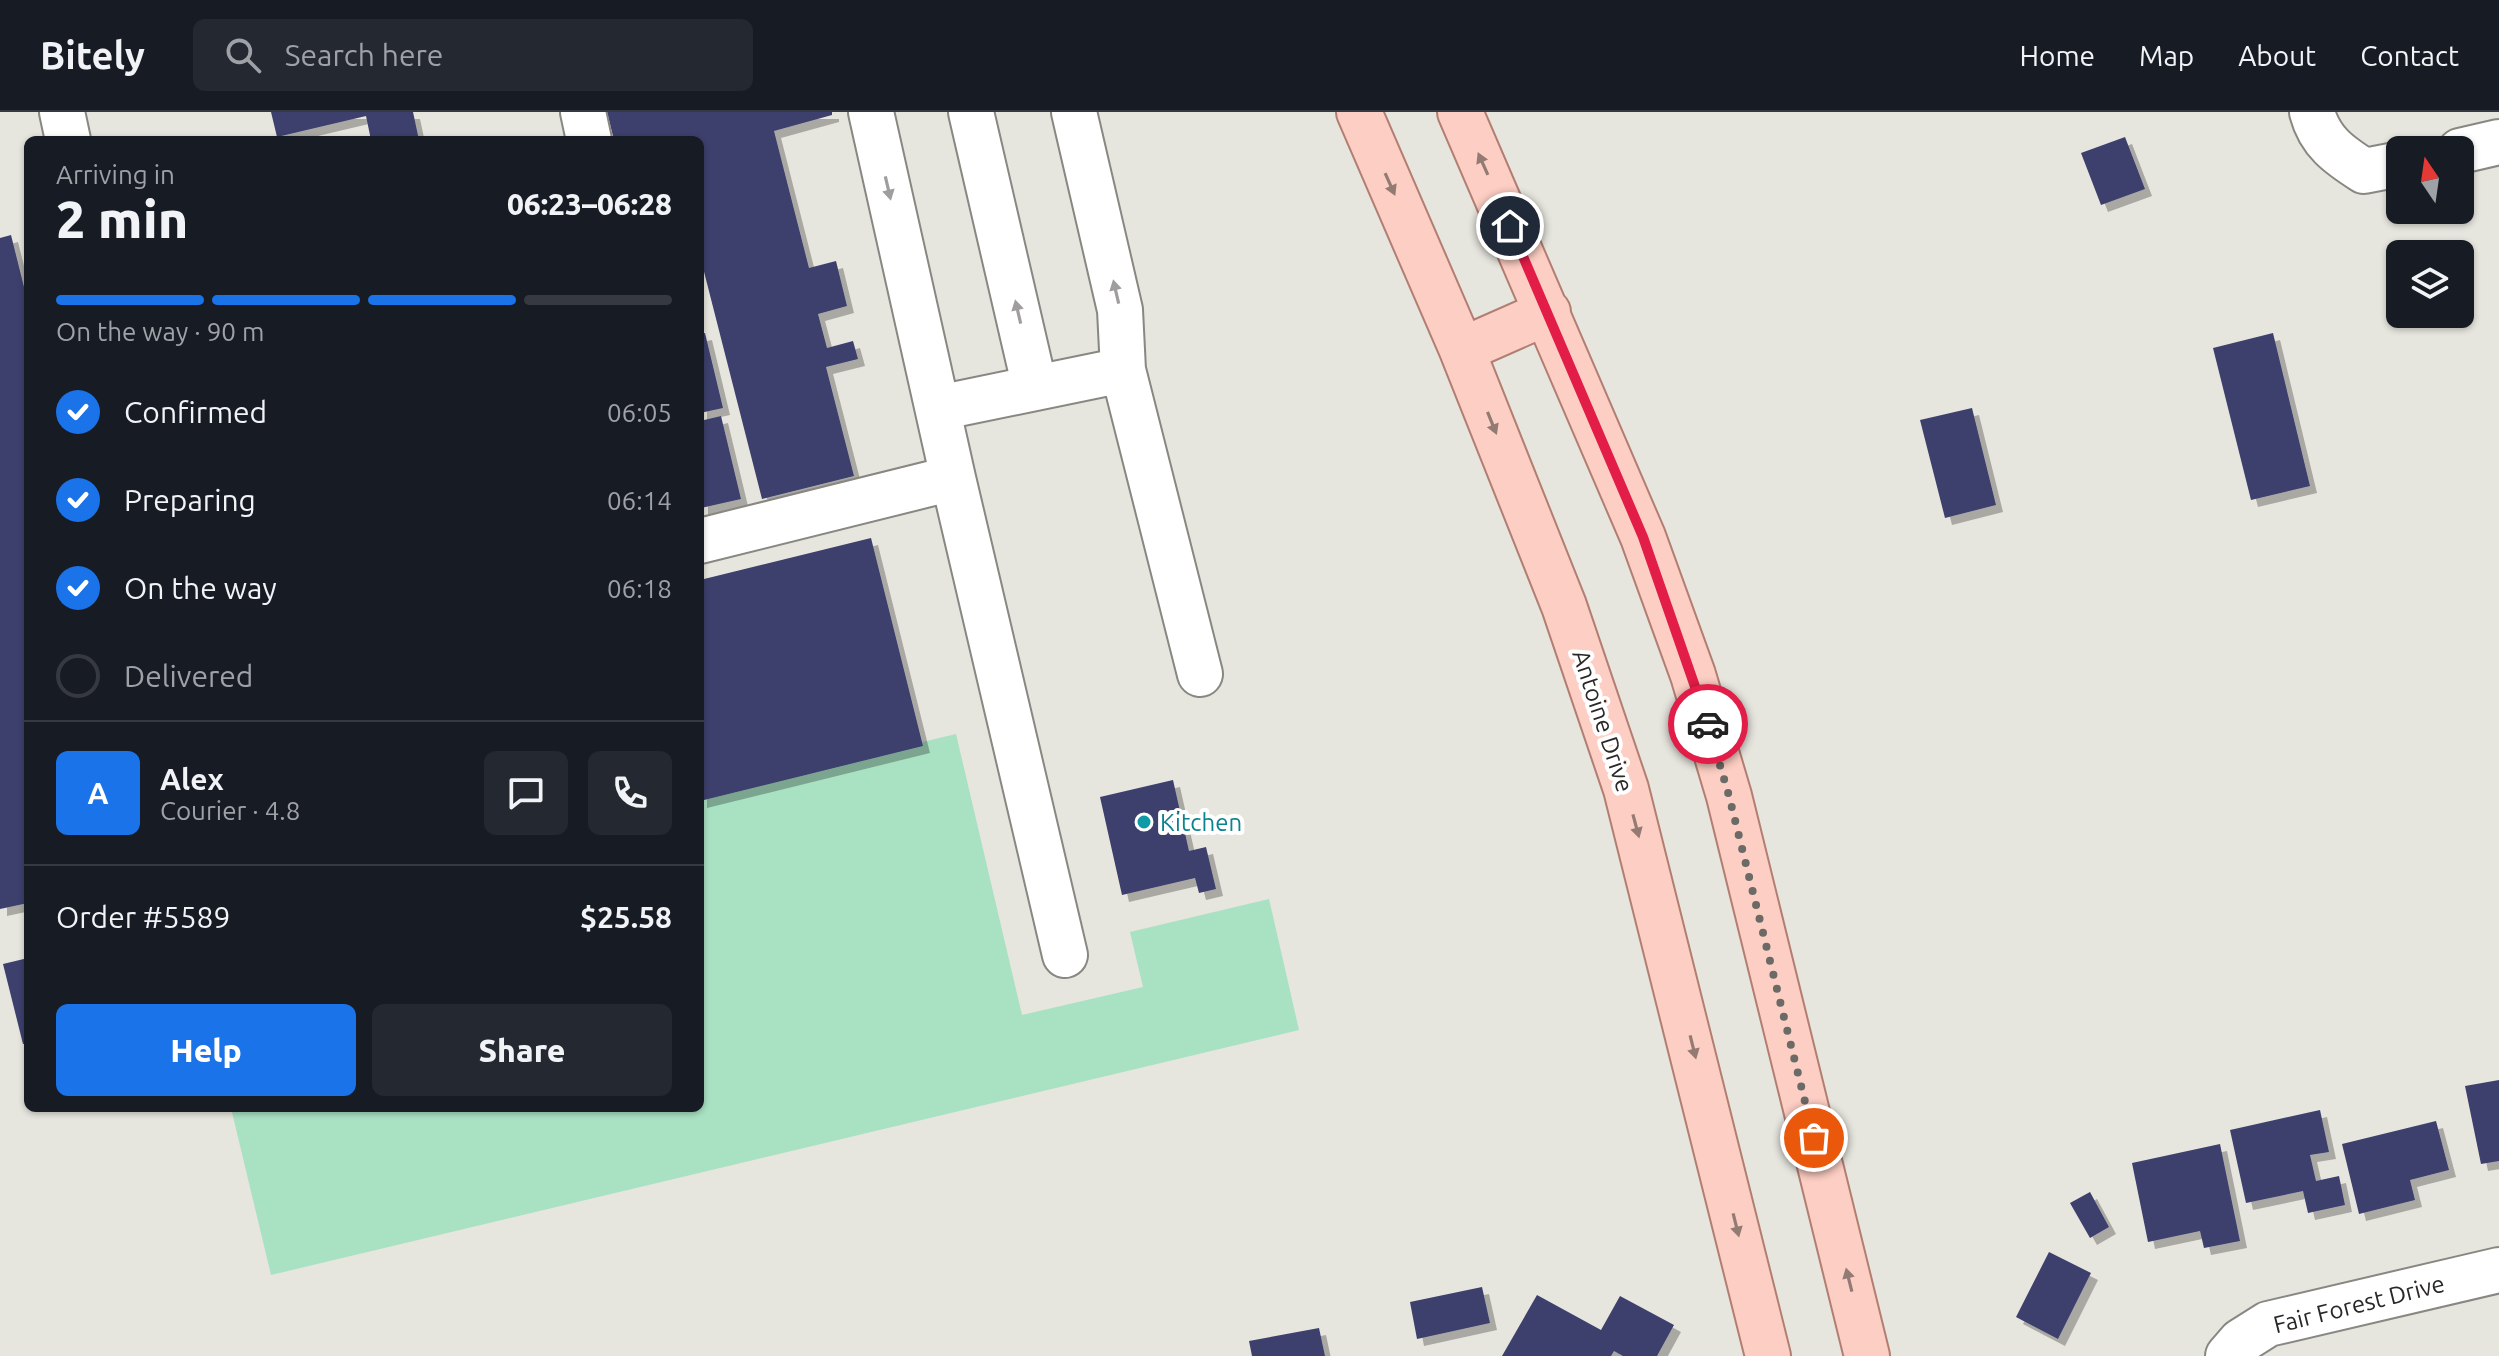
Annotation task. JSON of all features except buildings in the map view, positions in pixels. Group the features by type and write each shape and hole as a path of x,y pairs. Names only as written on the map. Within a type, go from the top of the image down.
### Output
{"main road":[{"name":"Antoine Drive","path":"1359,112 1462,350 1564,606 1626,789 1768,1356"},
{"path":"1460,112 1643,537 1693,675 1729,796 1867,1356"},
{"path":"1462,350 1548,312"}],"street":[{"path":"62,112 67,136"},
{"path":"583,112 588,136"},
{"path":"871,112 1065,955"},
{"path":"971,112 1035,388"},
{"path":"1074,112 1120,310 1123,370 1200,674"},
{"path":"2312,112 2317,130 2335,153 2364,171 2386,167"},
{"path":"2474,148 2499,142"},
{"path":"938,408 1123,370"},
{"path":"704,540 953,478"},
{"name":"Fair Forest Drive","path":"2228,1356 2241,1341 2268,1324 2499,1270"}],"green space":[{"path":"956,734 1022,1015 1143,987 1130,932 1269,899 1299,1030 271,1275 232,1112 704,1112 704,794"}],"way so far":[{"path":"1708,724 1729,796 1814,1138"}],"place":[{"name":"Kitchen","path":"1144,822"}],"route":[{"path":"1510,226 1643,537 1708,724"}]}
